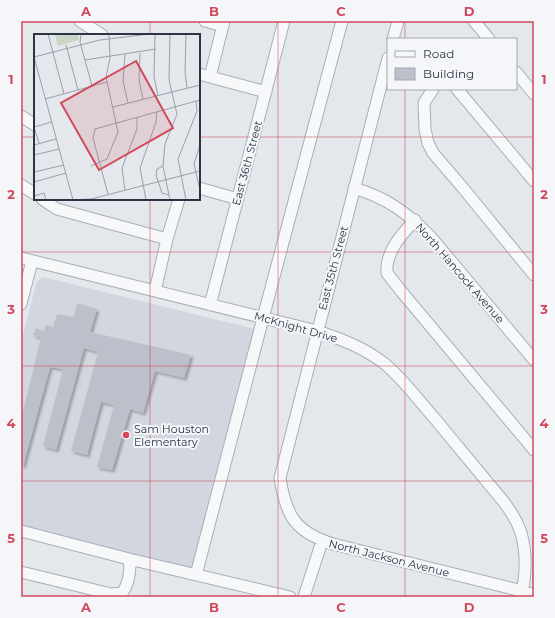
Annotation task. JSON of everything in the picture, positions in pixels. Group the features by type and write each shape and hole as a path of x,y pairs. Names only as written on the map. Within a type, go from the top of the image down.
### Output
{"street":[{"path":"80,21 100,34"},
{"path":"205,21 223,24 204,75 266,92"},
{"name":"East 36th Street","path":"210,305 284,21"},
{"path":"196,574 342,21"},
{"path":"393,38 398,21"},
{"path":"474,21 488,38"},
{"name":"East 35th Street","path":"280,478 387,62"},
{"path":"517,73 534,94"},
{"path":"432,90 424,103 425,129 428,143 433,153 534,275"},
{"path":"459,90 534,181"},
{"path":"21,116 34,124"},
{"path":"21,185 34,193"},
{"path":"200,188 238,199"},
{"name":"North Hancock Avenue","path":"354,188 391,203 415,220 534,360"},
{"path":"43,200 56,209 167,239"},
{"path":"155,291 167,239 179,200"},
{"path":"415,220 394,246 388,263 387,273 534,450"},
{"path":"21,304 26,260"},
{"name":"McKnight Drive","path":"26,260 317,331 355,345 372,354 385,364 425,407 500,497 511,513 521,534 525,561 522,594"},
{"name":"North Jackson Avenue","path":"280,478 283,497 288,510 295,521 308,534 322,540 522,594 534,594"},
{"path":"21,531 129,559 290,597"},
{"path":"304,597 322,540"},
{"path":"21,572 111,594 117,594 122,593 126,589 131,566 129,559"}],"shaded area":[{"name":"Sam Houston Elementary","path":"43,277 259,330 194,572 21,529 21,342 37,281"}],"building":[{"path":"77,303 97,309 90,332 191,355 184,378 155,371 143,413 130,409 112,470 97,467 114,405 101,402 87,455 71,451 98,352 84,348 56,450 43,446 63,369 50,367 23,466 21,466 21,419 41,338 33,335 36,328 44,331 46,325 53,327 57,314 74,317"}],"place":[{"name":"Sam Houston Elementary","path":"126,435"}]}
